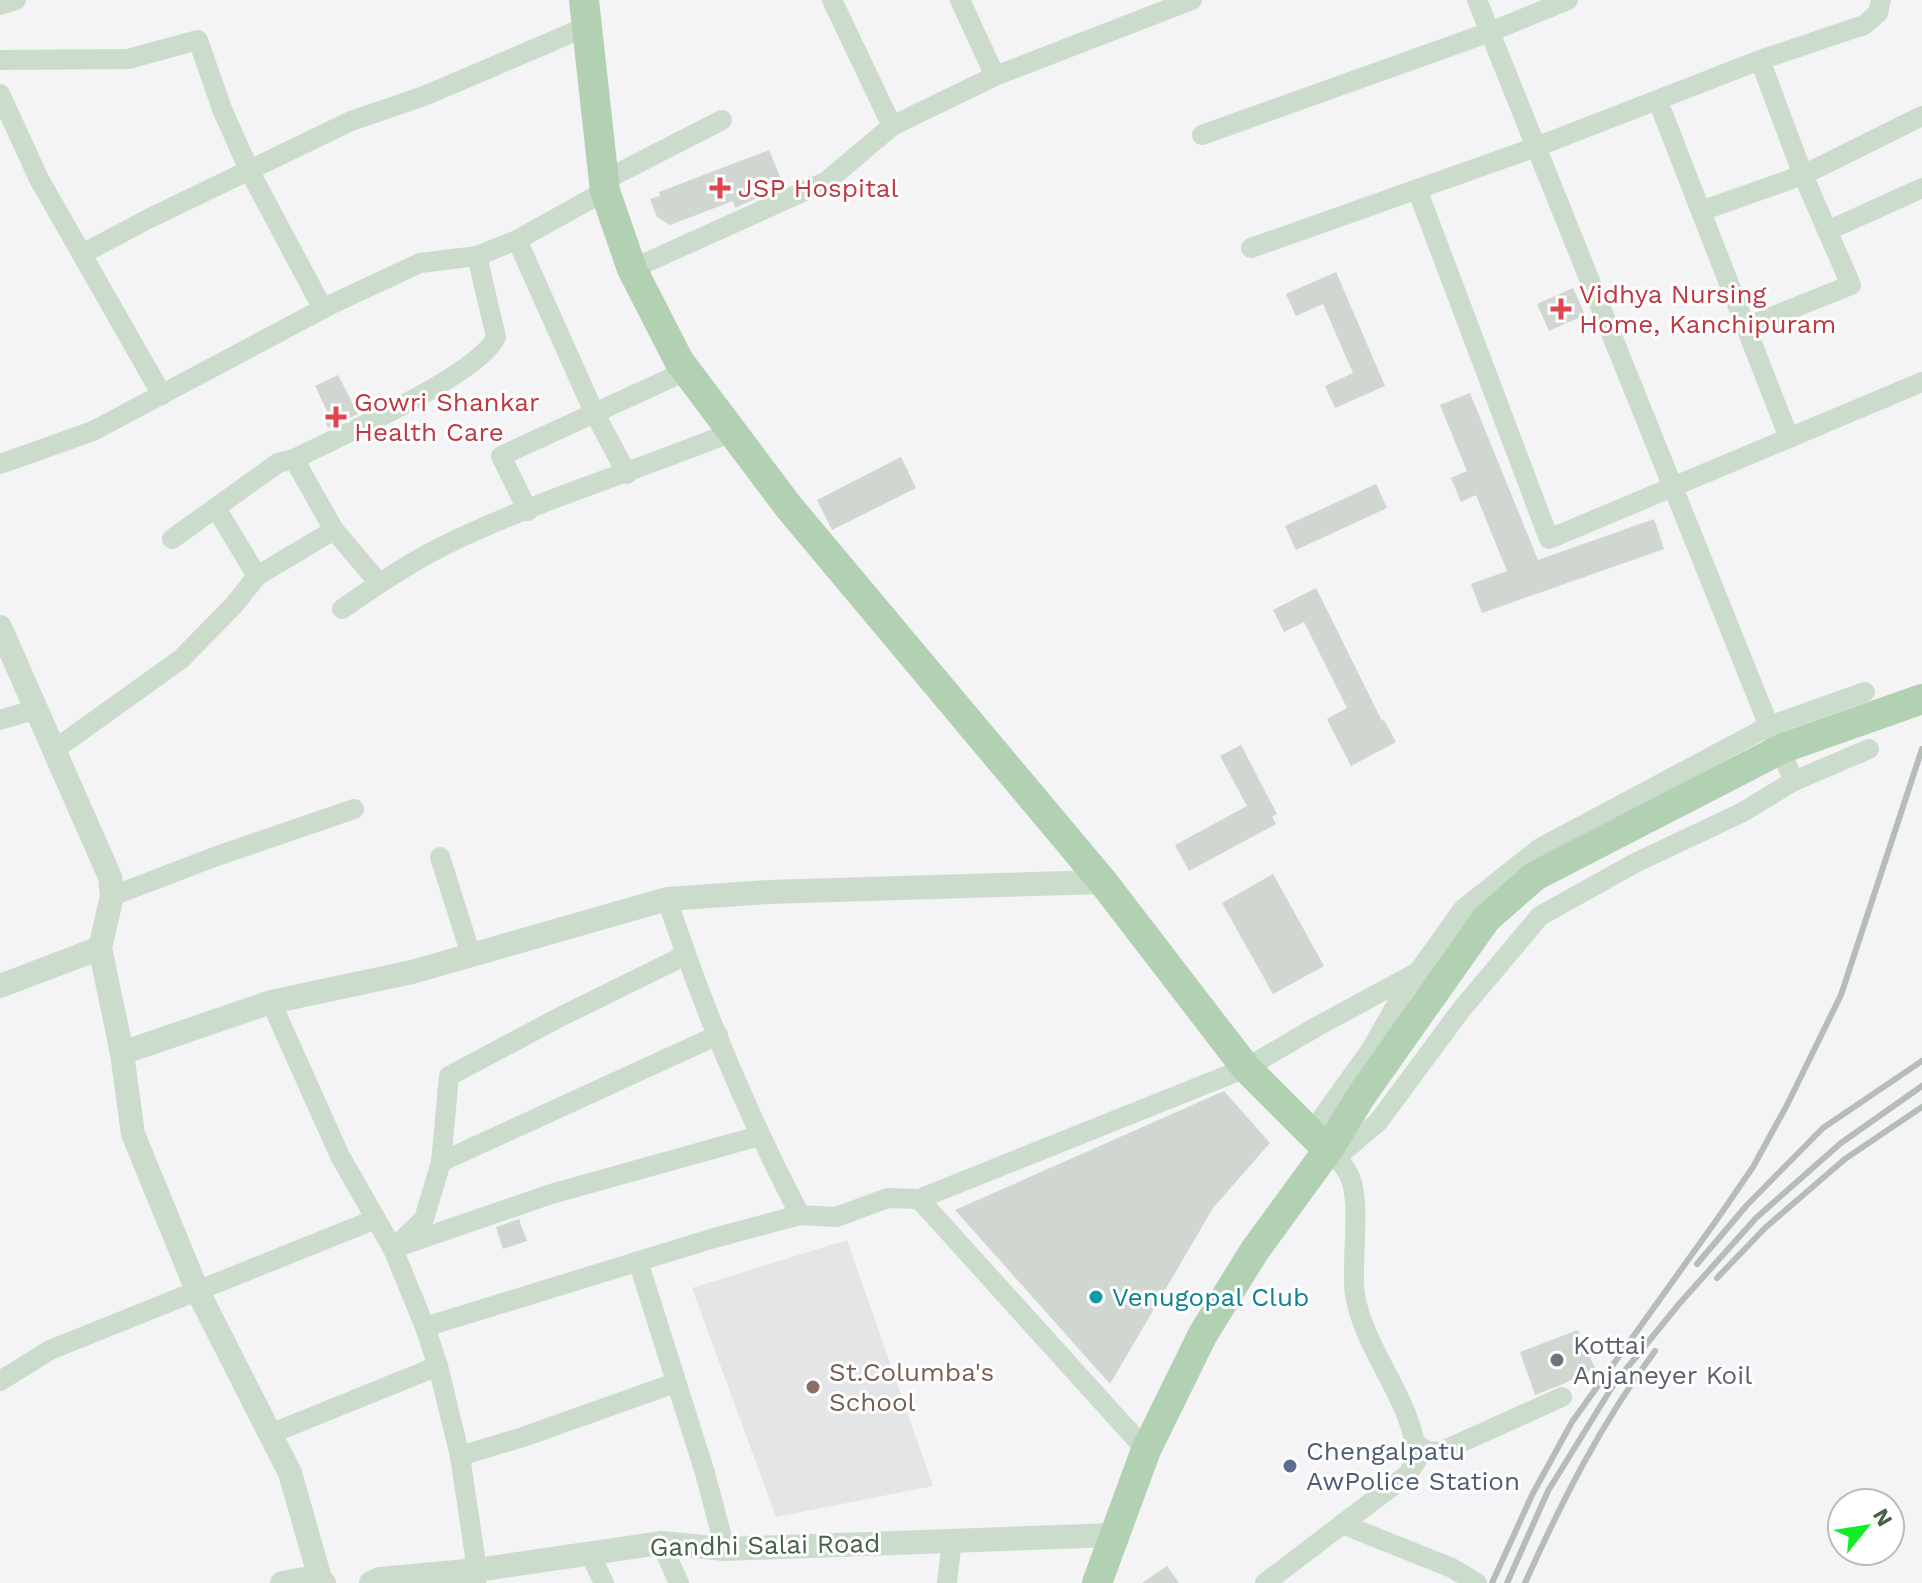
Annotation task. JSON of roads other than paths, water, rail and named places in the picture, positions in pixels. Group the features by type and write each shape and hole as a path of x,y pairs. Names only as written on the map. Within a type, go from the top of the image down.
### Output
{"main road":[{"path":"586,13 604,186 632,269 679,361 788,506 1103,882 1246,1068 1325,1147"},
{"path":"1097,1583 1146,1450 1203,1334 1325,1147 1486,919 1535,876 1783,748 1922,699"}],"street":[{"path":"0,5 16,0"},
{"path":"832,0 892,126"},
{"path":"960,0 995,76"},
{"path":"632,269 827,181 892,126 995,76 1192,0"},
{"path":"1477,0 1769,726 1794,781"},
{"path":"1202,135 1490,32 1568,0"},
{"path":"1251,248 1536,147 1760,60 1864,25 1878,13 1881,0"},
{"path":"82,254 351,121 424,96 586,13"},
{"path":"0,60 128,59 198,40 222,109 249,170 323,309"},
{"path":"1746,327 1851,285 1803,175 1760,60"},
{"path":"0,94 39,179 162,395"},
{"path":"1658,101 1789,438"},
{"path":"1701,211 1803,175 1922,116"},
{"path":"0,464 93,431 323,309 420,263 477,256 517,240 604,186 722,120"},
{"path":"1827,231 1922,188"},
{"path":"1417,189 1549,539 1922,382"},
{"path":"517,240 594,412 627,474"},
{"path":"172,539 278,463 294,459 405,404 479,359 491,348 496,337 477,256"},
{"path":"528,511 501,456 686,371"},
{"path":"342,609 379,583 441,548 732,432"},
{"path":"294,459 334,530 379,583"},
{"path":"216,508 257,576"},
{"path":"54,750 181,659 234,605 257,576 334,530"},
{"path":"0,627 110,877 112,896 100,948 122,1053 133,1134 197,1290 290,1473 316,1582 282,1583"},
{"path":"1325,1147 1372,1048 1418,972 1463,909 1540,848 1769,726 1865,692"},
{"path":"0,720 37,709"},
{"path":"1325,1147 1378,1122 1461,1010 1540,916 1635,863 1741,813 1794,781 1869,749"},
{"path":"112,896 354,809"},
{"path":"440,857 471,955"},
{"path":"122,1053 271,1002 412,972 667,899 768,892 1103,882"},
{"path":"667,899 686,955 759,1136 800,1215"},
{"path":"0,986 100,948"},
{"path":"393,1249 424,1219 441,1162 449,1076 686,955"},
{"path":"425,1327 800,1215 836,1217 888,1198 919,1199 1246,1068 1418,972"},
{"path":"271,1002 340,1156 393,1249 425,1327 460,1456 477,1577"},
{"path":"441,1162 718,1035"},
{"path":"393,1249 551,1194 759,1136"},
{"path":"1265,1583 1407,1475 1417,1460 1416,1444 1367,1333 1355,1295 1354,1189 1348,1172 1325,1147"},
{"path":"919,1199 1146,1450"},
{"path":"0,1381 50,1350 376,1219"},
{"path":"638,1261 705,1473 725,1549"},
{"path":"270,1434 438,1366"},
{"path":"460,1456 675,1383"},
{"path":"1416,1444 1429,1452 1442,1451 1562,1397"},
{"path":"1342,1524 1452,1568 1477,1583"},
{"name":"Gandhi Salai Road","path":"377,1582 477,1577 661,1543 725,1549 1114,1535"},
{"path":"947,1583 952,1540"},
{"path":"661,1543 679,1583"},
{"path":"590,1554 604,1583"}],"railway":[{"path":"1492,1583 1532,1495 1572,1422 1753,1167 1787,1105 1841,995 1922,749"},
{"path":"1697,1264 1747,1205 1823,1128 1922,1061"},
{"path":"1507,1583 1548,1491 1614,1384 1679,1304 1756,1218 1841,1143 1922,1086"},
{"path":"1717,1278 1765,1228 1845,1159 1922,1107"},
{"path":"1525,1583 1584,1463 1617,1406 1655,1351"}],"place":[{"name":"JSP Hospital","path":"720,188"},
{"name":"Vidhya Nursing Home, Kanchipuram","path":"1561,309"},
{"name":"Gowri Shankar Health Care","path":"336,417"},
{"name":"Venugopal Club","path":"1096,1297"},
{"name":"Kottai Anjaneyer Koil","path":"1557,1360"},
{"name":"St.Columba's School","path":"813,1387"},
{"name":"Chengalpatu AwPolice Station","path":"1290,1466"}]}
